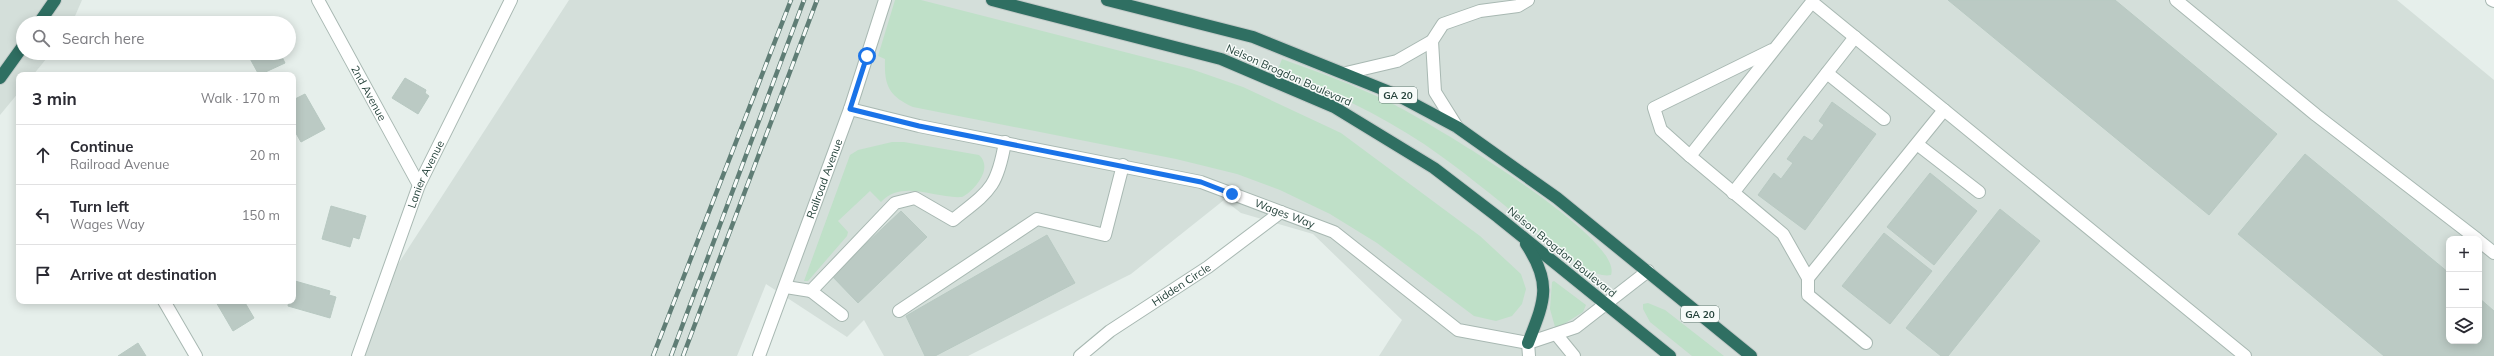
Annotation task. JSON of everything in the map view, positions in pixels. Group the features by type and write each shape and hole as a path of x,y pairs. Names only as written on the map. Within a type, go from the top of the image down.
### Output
{"highway":[{"path":"44,16 55,0"},
{"name":"Nelson Brogdon Boulevard","path":"992,0 1220,59 1334,106 1434,168 1519,234 1670,356"},
{"name":"Nelson Brogdon Boulevard","path":"1107,0 1253,37 1346,73 1397,95 1457,128 1557,198 1751,356"},
{"path":"0,78 16,56"},
{"path":"1519,234 1538,262 1544,280 1543,301 1528,343"}],"street":[{"name":"2nd Avenue","path":"318,0 418,185"},
{"name":"Lanier Avenue","path":"358,356 418,185 511,0"},
{"name":"Railroad Avenue","path":"759,356 786,287 850,109 885,0"},
{"path":"1346,73 1397,61 1432,41 1443,24 1480,11 1518,6 1528,0"},
{"path":"2176,0 2316,115 2472,236"},
{"path":"1690,156 1812,2 2245,356"},
{"path":"1733,193 1855,37"},
{"path":"1432,41 1435,92 1457,128"},
{"path":"1775,49 1654,108 1661,130 1733,193 1783,234 1808,278 1808,295 1866,343"},
{"path":"1827,73 1884,119"},
{"name":"Wages Way","path":"850,109 919,126 1123,165 1201,182 1334,232 1458,330 1528,343 1576,327 1648,271"},
{"path":"1808,278 1944,110"},
{"path":"811,291 895,203 915,198 953,220 990,190 1000,169 1005,142"},
{"path":"1917,144 1979,192"},
{"path":"899,311 1037,219 1105,235 1123,165"},
{"name":"Hidden Circle","path":"1080,356 1110,331 1208,267 1282,212"},
{"path":"2482,243 2494,252"},
{"path":"786,287 811,291 842,315"},
{"path":"166,304 196,356"},
{"path":"1556,334 1574,356"},
{"path":"1528,343 1530,356"}],"shaded area":[{"path":"0,0 82,0 75,16 16,16 16,60 45,60 35,72 16,72 16,96 0,115"},
{"path":"569,0 2397,0 2494,80 2494,356 1379,356 1402,320 1313,234 1241,213 1224,200 1131,274 968,356 884,356 864,320 847,337 766,284 737,356 364,356 378,295"}],"green space":[{"path":"895,0 921,0 1191,69 1243,87 1341,133 1480,236 1521,274 1526,289 1522,304 1512,316 1496,321 1474,316 1377,243 1330,214 1280,190 1237,174 1176,159 913,107 898,99 893,94 887,83 885,59 878,56"},
{"path":"1282,59 1349,84 1409,112 1518,180 1556,208 1587,234 1607,257 1611,275 1601,275 1590,271 1566,256 1463,172 1407,133 1352,103 1278,69"},
{"path":"892,142 904,142 979,155 983,160 984,166 981,179 972,190 962,197 909,191 890,195 881,202 870,191 838,221 848,232 847,236 808,281 804,281 850,155 858,150"},
{"path":"1554,281 1586,305 1583,312 1559,327 1555,327 1550,309 1552,282"},
{"path":"1648,303 1665,310 1724,356 1692,356 1650,322 1643,309 1643,304"}],"building":[{"path":"1948,0 2115,0 2277,134 2209,215"},
{"path":"251,60 284,60 285,63 266,72 257,72"},
{"path":"405,78 426,90 425,93 429,96 418,114 392,98"},
{"path":"305,94 325,129 301,142 296,133 296,98"},
{"path":"1832,102 1876,134 1805,230 1758,195 1774,173 1781,179 1793,163 1787,159 1804,136 1812,141 1824,125 1819,121"},
{"path":"2305,154 2446,271 2446,344 2482,344 2482,301 2494,311 2494,356 2384,356 2238,234"},
{"path":"1930,173 1977,211 1934,265 1887,227"},
{"path":"331,206 366,216 359,239 353,237 350,247 322,239"},
{"path":"2000,209 2040,241 1948,356 1941,356 1906,328"},
{"path":"901,211 927,237 858,303 832,276"},
{"path":"1884,233 1932,271 1890,324 1842,286"},
{"path":"1047,235 1075,283 935,356 925,356 906,316"},
{"path":"296,281 330,291 329,295 336,297 330,318 288,306 288,304 296,304"},
{"path":"217,304 246,304 254,318 233,331"},
{"path":"138,343 146,356 118,356"}],"railway":[{"path":"653,356 791,0"},
{"path":"671,356 804,0"},
{"path":"683,356 817,0"}],"route":[{"path":"867,56 850,109 919,126 1123,165 1201,182 1232,194"}]}
